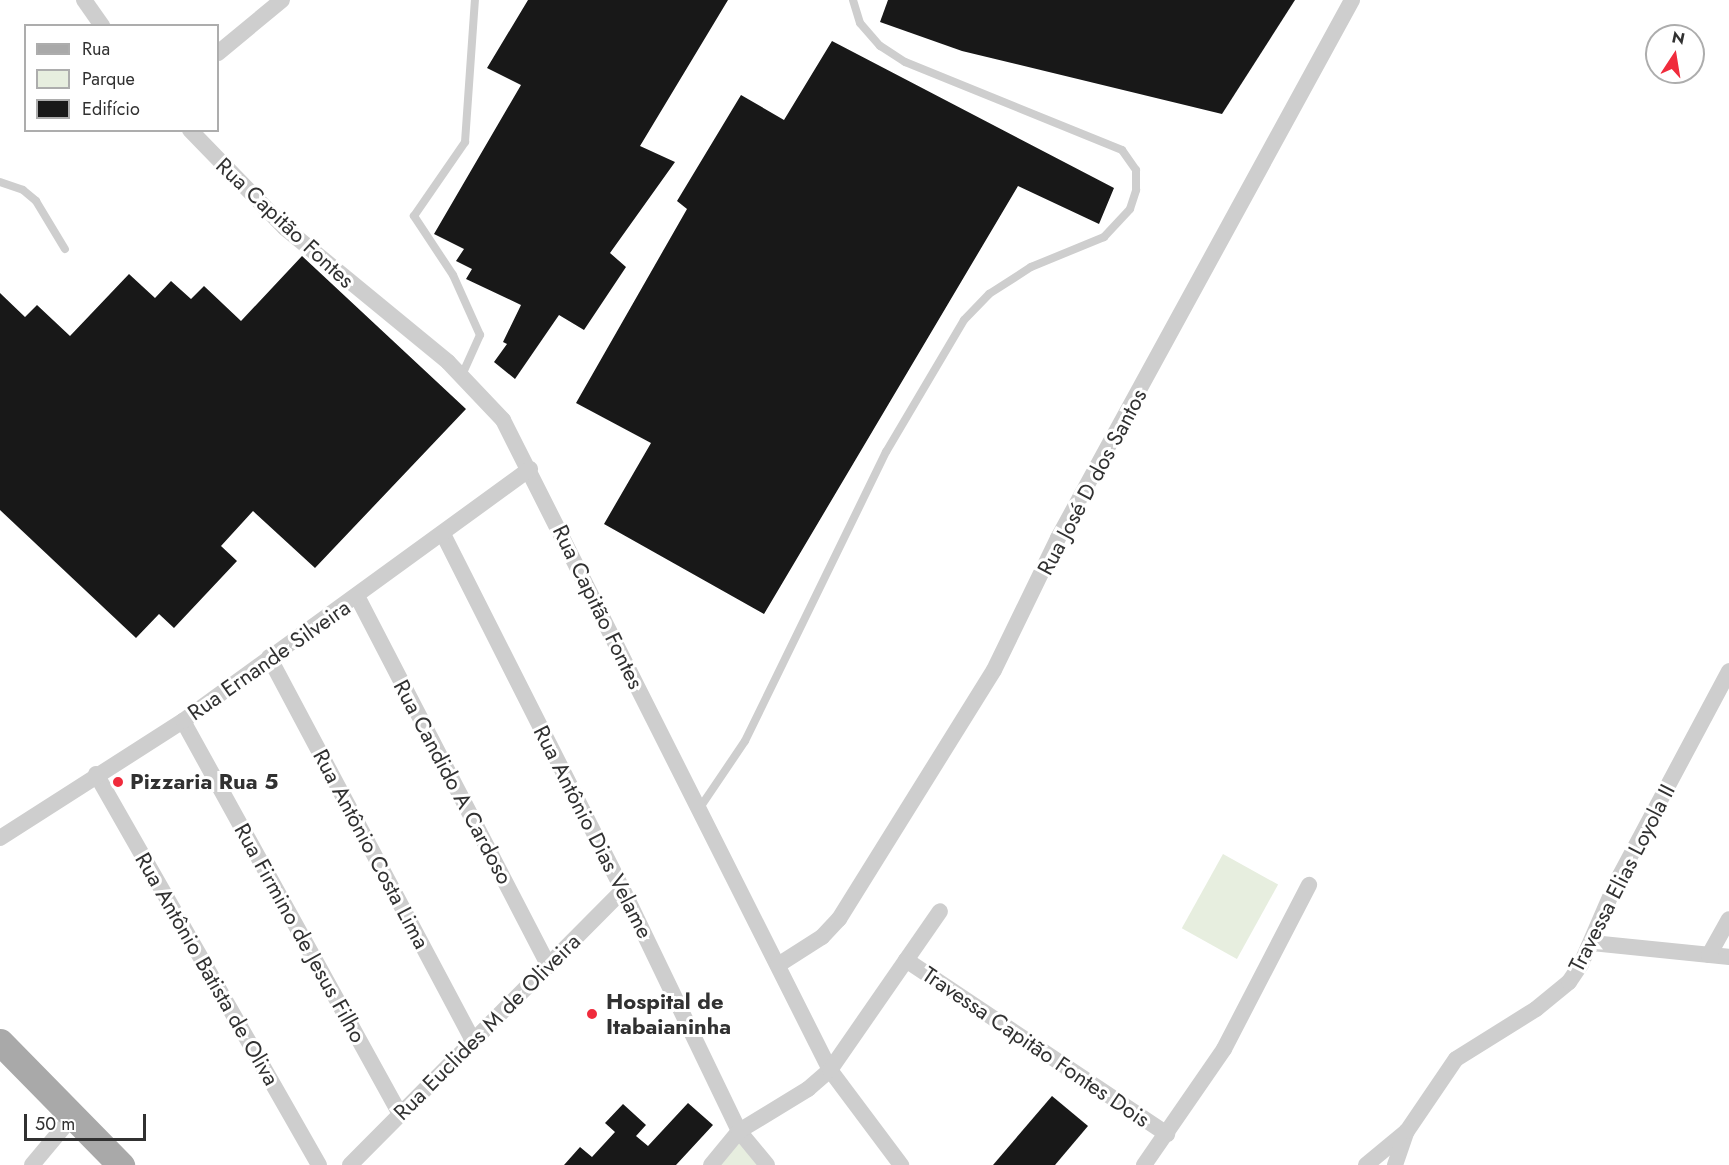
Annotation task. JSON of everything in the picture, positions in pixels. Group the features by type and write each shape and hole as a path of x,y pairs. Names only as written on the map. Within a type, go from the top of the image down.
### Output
{"main road":[{"path":"0,1042 121,1165"}],"street":[{"path":"84,0 101,24"},
{"path":"219,52 282,0"},
{"name":"Rua José D dos Santos","path":"778,965 822,937 839,919 994,670 1058,538 1352,0"},
{"name":"Rua Capitão Fontes","path":"192,132 285,228 462,375 503,420 530,469 698,810 830,1070 901,1165"},
{"name":"Rua Ernande Silveira","path":"0,838 96,774 183,721 269,657 358,598 444,536 530,469"},
{"name":"Rua Antônio Dias Velame","path":"444,536 623,890 739,1131 767,1165"},
{"name":"Rua Candido A Cardoso","path":"358,598 549,966"},
{"name":"Rua Antônio Costa Lima","path":"269,657 474,1042"},
{"name":"Travessa Elias Loyola II","path":"1395,1165 1407,1131 1456,1059 1536,1009 1569,982 1592,943 1617,881 1729,671"},
{"name":"Rua Firmino de Jesus Filho","path":"183,721 400,1114"},
{"name":"Rua Antônio Batista de Oliva","path":"96,774 319,1165"},
{"path":"1144,1165 1224,1049 1309,885"},
{"name":"Rua Euclides M de Oliveira","path":"350,1165 623,890"},
{"path":"711,1165 739,1131 808,1089 830,1070 940,912"},
{"path":"1709,955 1729,919"},
{"path":"1592,943 1729,957"},
{"name":"Travessa Capitão Fontes Dois","path":"906,960 1167,1134"},
{"path":"32,1165 73,1116"},
{"path":"1366,1165 1407,1131"}],"lane":[{"path":"462,375 480,335 453,275 414,216 465,142 475,0"},
{"path":"698,810 745,741 886,452 964,320 990,294 1031,267 1104,237 1130,209 1136,190 1136,170 1122,150 905,62 880,46 860,23 853,0"},
{"path":"0,182 36,201 65,249"}],"green space":[{"path":"1223,854 1278,885 1237,959 1182,928"},
{"path":"739,1141 758,1165 720,1165"}],"building":[{"path":"528,0 728,0 640,146 675,162 610,253 626,267 584,330 559,315 515,379 494,362 507,344 503,342 521,305 466,279 472,269 456,261 464,249 434,234 521,85 487,68"},
{"path":"888,0 1295,0 1222,114 962,51 880,22"},
{"path":"832,41 1114,188 1099,224 1018,186 764,614 604,524 651,443 576,403 687,209 677,201 741,95 784,120"},
{"path":"302,256 466,409 315,568 253,511 221,546 237,561 174,628 159,614 136,638 0,510 0,293 25,317 37,305 70,336 129,274 155,298 171,281 191,299 204,286 241,321"},
{"path":"1052,1096 1088,1126 1055,1165 993,1165"},
{"path":"688,1103 713,1125 676,1165 564,1165 580,1147 592,1157 615,1132 605,1123 623,1104 646,1125 636,1136 648,1146"}],"place":[{"name":"Pizzaria Rua 5","path":"118,782"},
{"name":"Hospital de Itabaianinha","path":"592,1014"}]}
